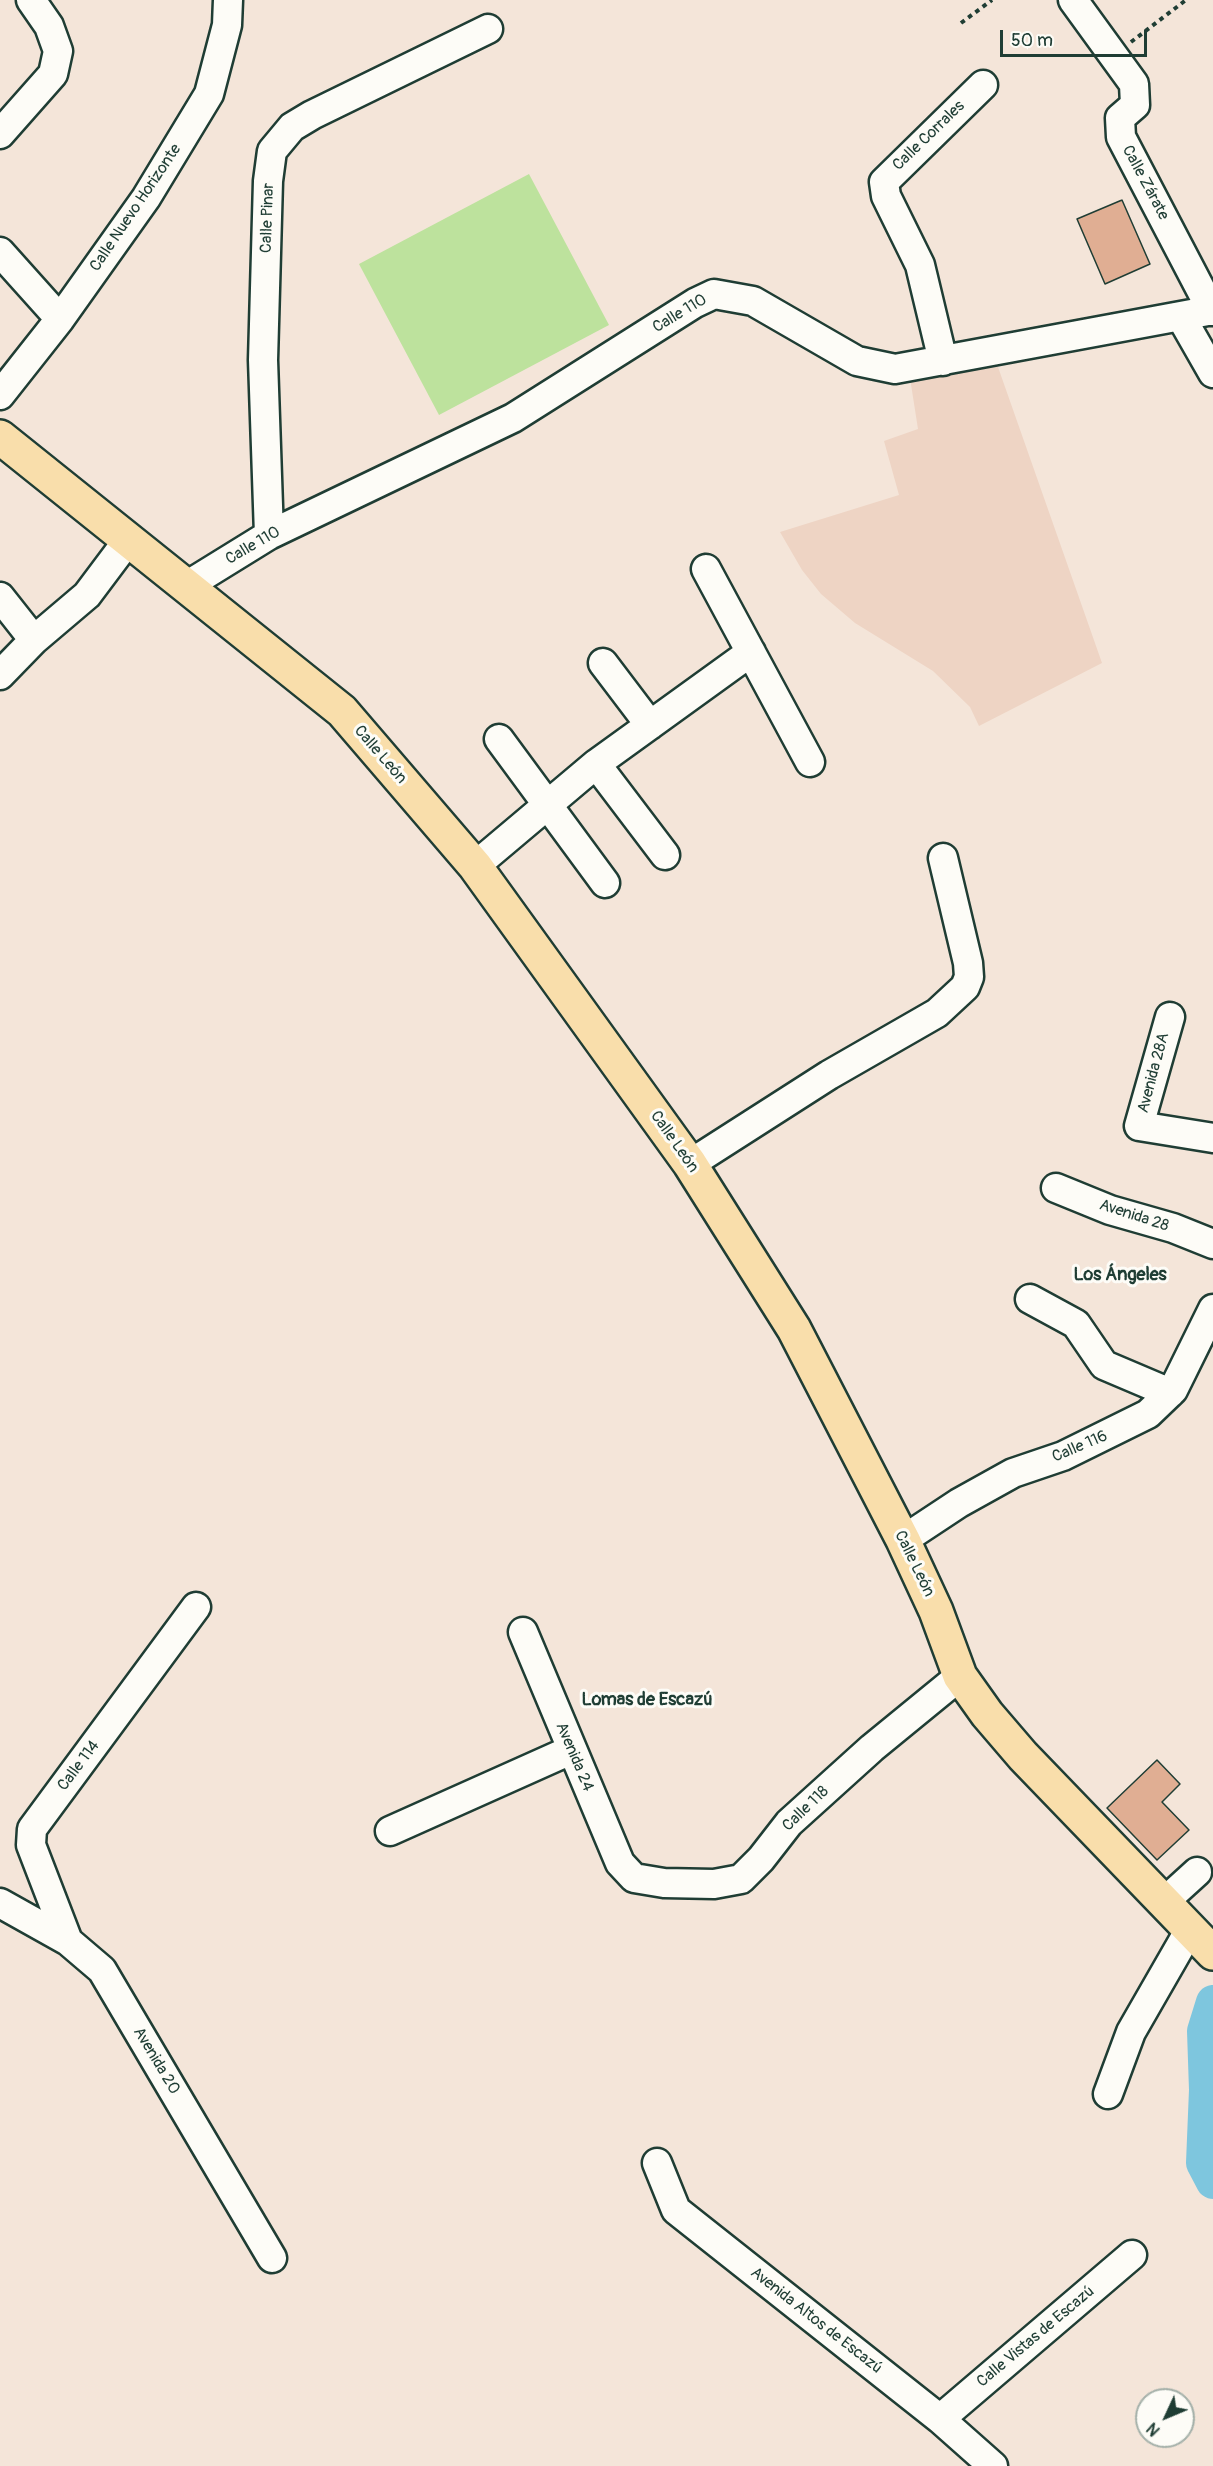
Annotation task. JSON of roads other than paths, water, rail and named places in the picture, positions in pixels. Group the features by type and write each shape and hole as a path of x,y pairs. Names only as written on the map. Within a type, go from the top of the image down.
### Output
{"main road":[{"name":"Calle León","path":"0,437 188,585 342,711 475,866 690,1164 794,1329 903,1540 936,1611 960,1676 987,1714 1023,1756 1164,1902 1189,1931 1213,1953"}],"street":[{"path":"0,134 53,74 58,51 49,26 31,0"},
{"name":"Calle Nuevo Horizonte","path":"0,395 60,319 146,198 209,94 227,25 228,0"},
{"name":"Calle Zárate","path":"1073,0 1134,84 1135,105 1120,118 1120,137 1213,310"},
{"name":"Calle Pinar","path":"269,535 263,360 268,181 272,151 292,127 312,115 488,29"},
{"name":"Calle Corrales","path":"943,361 920,265 886,196 884,182 983,85"},
{"path":"0,252 60,319"},
{"name":"Calle 110","path":"188,585 269,535 513,418 695,303 714,294 753,301 857,361 895,369 1213,310"},
{"path":"1181,317 1213,374"},
{"path":"0,675 19,648 87,595 129,539"},
{"path":"706,569 810,762"},
{"path":"0,597 19,648"},
{"path":"475,866 596,764 751,652"},
{"path":"603,663 650,725"},
{"path":"500,739 605,883"},
{"path":"596,764 665,855"},
{"path":"690,1164 828,1075 937,1013 965,987 969,977 968,963 943,858"},
{"name":"Avenida 28A","path":"1170,1017 1139,1126 1213,1138"},
{"name":"Avenida 28","path":"1056,1188 1110,1210 1173,1228 1213,1244"},
{"path":"1030,1299 1076,1324 1104,1365 1170,1393"},
{"name":"Calle 116","path":"903,1540 959,1503 1013,1473 1063,1456 1148,1414 1170,1393 1213,1309"},
{"name":"Calle 114","path":"68,1941 31,1845 32,1828 196,1607"},
{"name":"Avenida 24","path":"523,1632 620,1863 634,1878"},
{"name":"Calle 118","path":"634,1878 664,1883 714,1884 741,1879 761,1859 789,1823 872,1748 960,1676"},
{"path":"390,1832 571,1750"},
{"path":"1164,1902 1197,1872"},
{"name":"Avenida 20","path":"0,1903 68,1941 102,1970 272,2258"},
{"path":"1108,2094 1131,2032 1189,1931"},
{"name":"Avenida Altos de Escazú","path":"657,2163 676,2210 940,2418 993,2466"},
{"name":"Calle Vistas de Escazú","path":"940,2418 1132,2255"}],"waterway":[{"path":"1213,2002 1204,2031 1206,2090 1203,2163 1213,2182"}],"district":[{"name":"Los Ángeles","path":"1120,1275"},
{"name":"Lomas de Escazú","path":"647,1700"}]}
